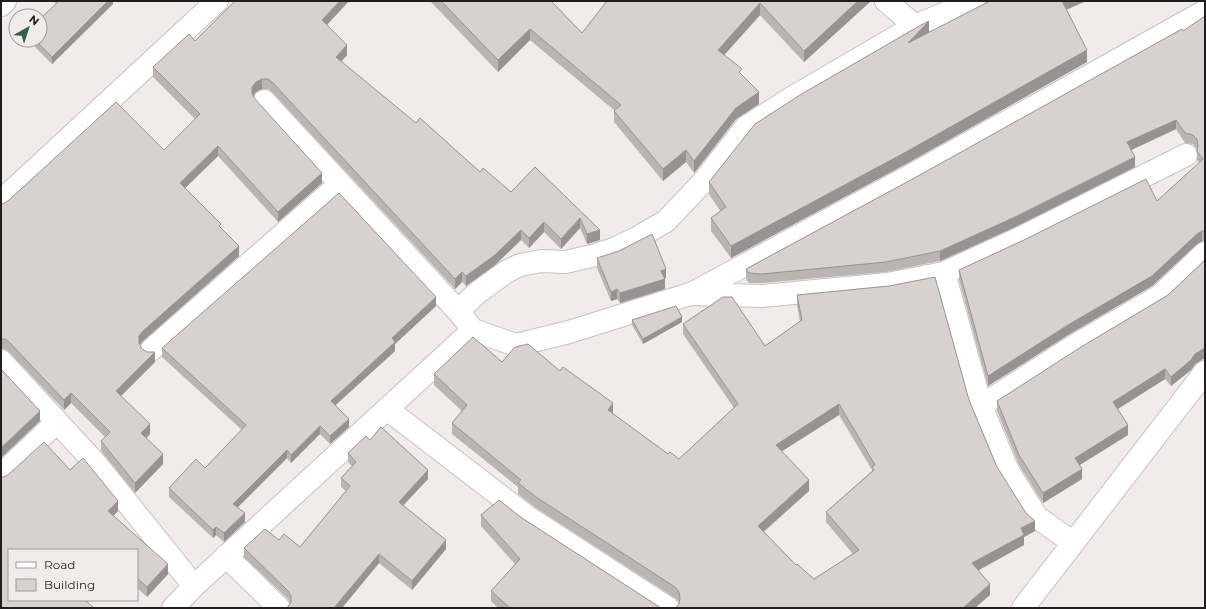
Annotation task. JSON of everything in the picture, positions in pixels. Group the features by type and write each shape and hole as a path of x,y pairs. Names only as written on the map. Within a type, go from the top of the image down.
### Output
{"street":[{"path":"1,5 5,1"},
{"path":"1,200 216,1"},
{"path":"886,1 915,26"},
{"path":"458,311 477,293 506,272 520,265 541,261 565,262 592,256 614,249 666,221 703,182 746,127 793,97 915,26 974,1"},
{"path":"264,101 458,311 473,330 516,345 569,332 690,294 912,175 1205,11"},
{"path":"690,294 762,296 888,284 944,273 1018,239 1186,155"},
{"path":"151,350 340,184"},
{"path":"981,406 1074,346 1160,296 1205,253"},
{"path":"944,273 981,406 1008,471 1037,517 1073,543"},
{"path":"173,608 226,556 473,330"},
{"path":"1,361 97,465 194,586"},
{"path":"1023,608 1205,372"},
{"path":"387,409 529,518 668,608"},
{"path":"1,475 57,422"},
{"path":"226,556 279,608"}],"building":[{"path":"59,1 108,1 52,57 43,48 48,48 48,11"},
{"path":"235,1 340,1 322,20 347,45 336,57 416,123 420,118 480,172 483,168 511,192 535,167 600,230 587,234 580,218 561,239 544,222 529,238 521,230 495,255 466,276 462,272 455,279 273,83 268,79 262,79 256,82 252,87 252,93 255,99 322,173 278,212 218,146 180,183 221,224 219,226 239,246 139,336 139,343 142,349 147,352 155,352 116,391 150,424 141,433 163,454 135,483 101,441 110,432 71,393 64,400 10,343 5,339 1,339 1,203 3,204 9,200 116,102 164,150 200,114 153,67 189,34 195,41"},
{"path":"441,1 551,1 582,33 607,1 858,1 804,51 760,3 718,50 742,69 739,72 759,92 736,108 694,161 686,150 663,169 614,111 621,105 530,29 498,60"},
{"path":"990,1 1062,1 1087,50 906,152 731,246 711,218 726,207 709,182 755,124 800,95 921,25 929,21 908,43"},
{"path":"1205,16 1205,231 1197,234 1152,276 1068,325 988,376 959,270 1024,240 1146,179 1157,201 1203,159 1197,151 1197,139 1193,135 1185,133 1176,120 1127,142 1135,157 1013,218 940,251 886,262 762,274 749,273 746,269 918,176 1182,29 1183,31"},
{"path":"339,193 436,297 392,338 395,342 331,401 349,419 330,436 320,426 291,455 287,450 233,504 245,513 224,533 216,527 213,530 169,488 196,459 205,468 246,425 162,348"},
{"path":"652,234 666,269 661,271 665,279 620,293 617,289 611,292 597,258 619,251"},
{"path":"1205,260 1205,348 1195,354 1191,360 1171,377 1165,369 1113,402 1128,425 1075,458 1082,469 1043,493 1019,455 997,401 1081,347 1168,295"},
{"path":"935,277 969,400 997,467 1026,513 1035,521 1021,528 1024,535 972,563 990,584 963,608 675,608 679,604 680,598 679,592 675,587 536,497 518,483 521,480 452,423 467,405 434,374 473,337 502,362 515,347 528,344 560,371 563,367 613,403 608,410 668,454 670,452 679,459 738,404 683,324 723,297 732,297 765,346 802,320 797,295 889,286","holes":["839,404 875,465 872,466 874,470 826,512 859,550 814,579 797,564 796,565 758,526 809,480 776,445"]},
{"path":"676,306 682,317 643,339 632,320"},
{"path":"1,369 40,411 1,448"},
{"path":"381,427 428,470 399,502 446,540 412,581 379,554 334,608 287,608 291,602 291,596 288,591 244,548 265,529 279,540 284,534 300,547 350,486 341,478 356,462 348,453 366,436 370,440"},
{"path":"44,442 70,470 83,458 118,501 108,511 168,564 147,587 138,579 138,549 8,549 8,601 86,601 94,608 1,608 1,477 9,474"},
{"path":"499,500 522,518 661,608 510,608 491,591 520,559 481,515"}]}
